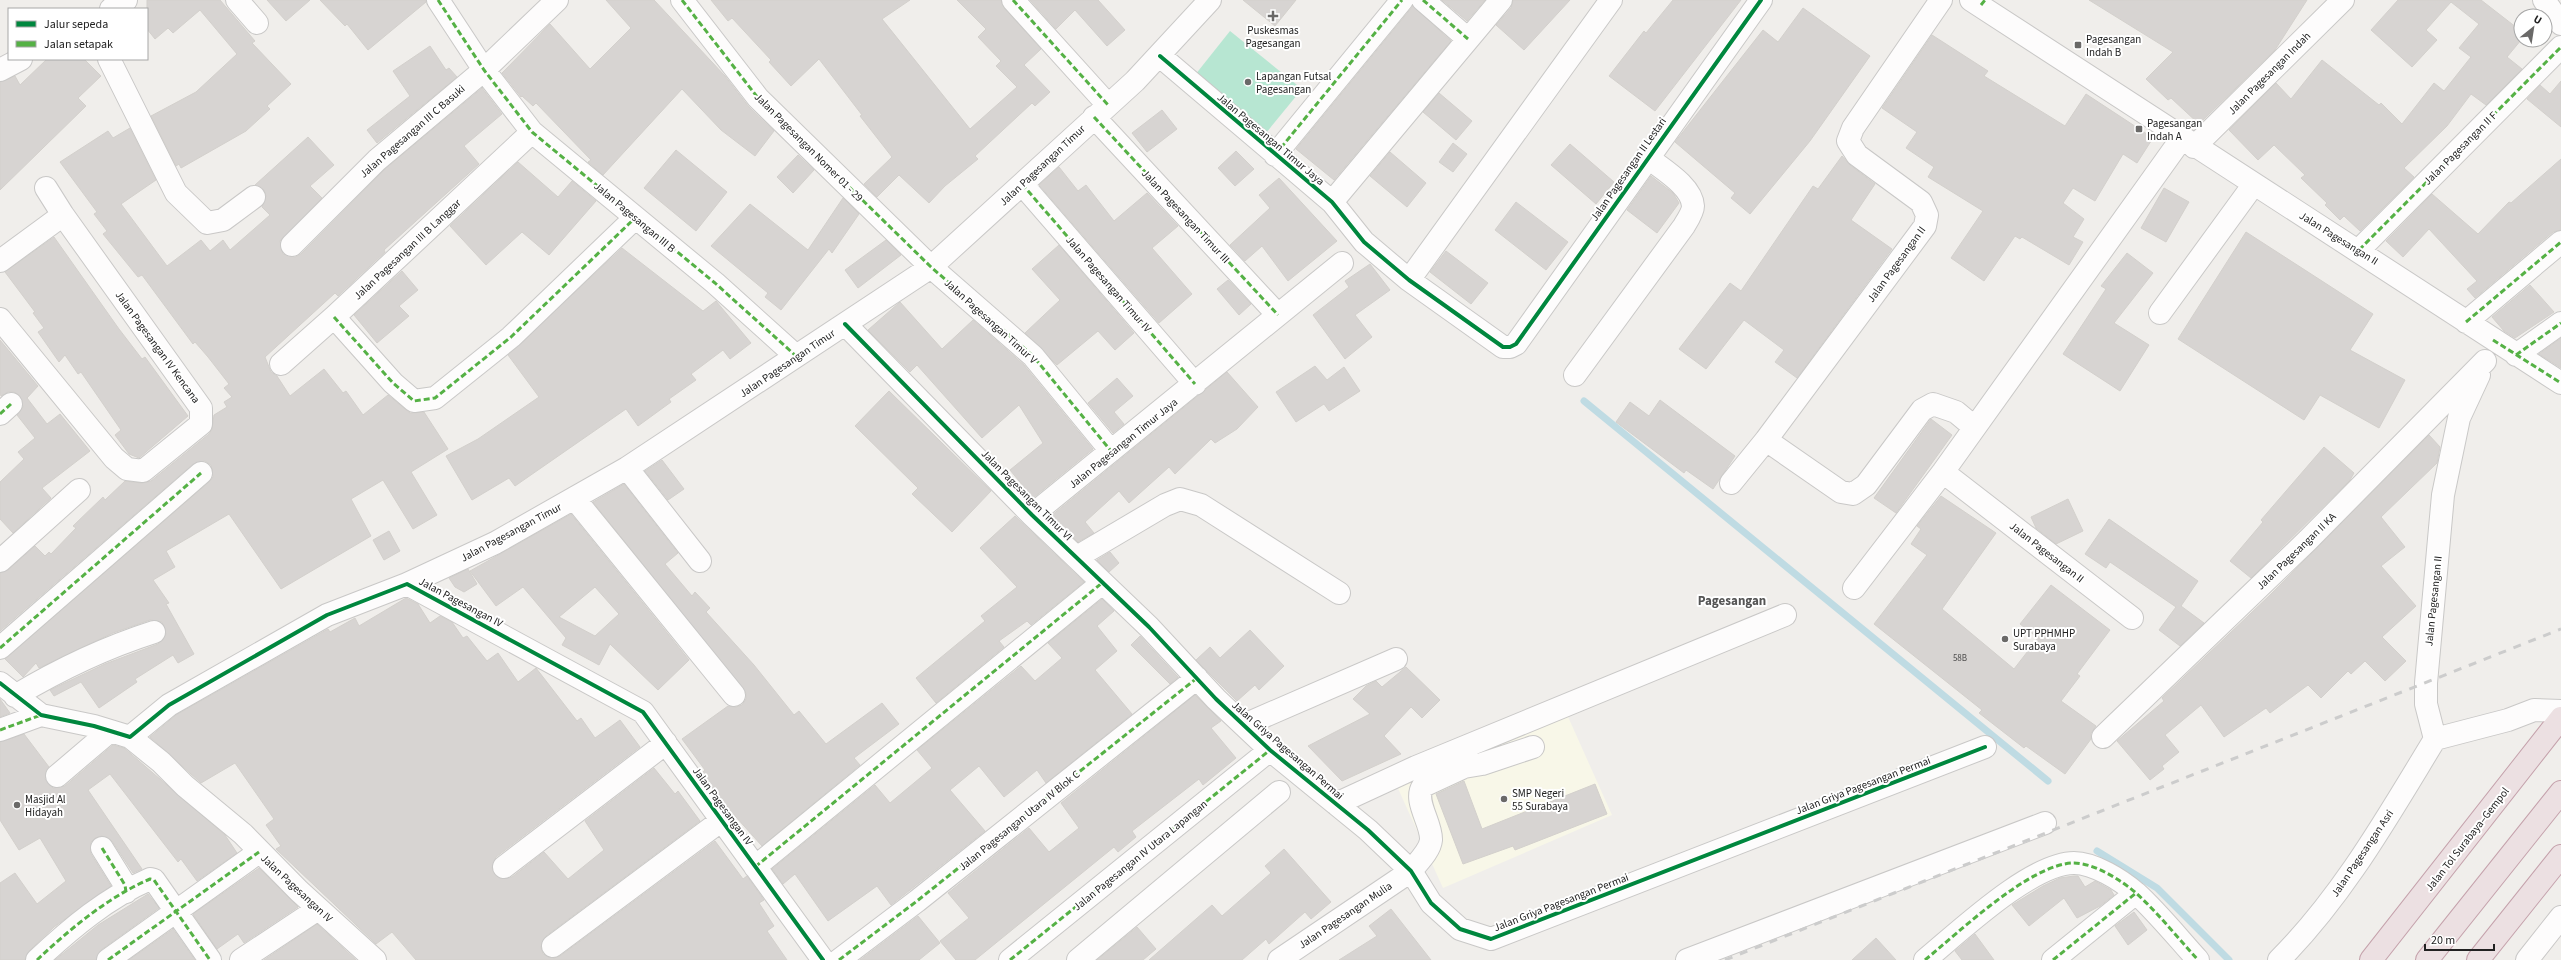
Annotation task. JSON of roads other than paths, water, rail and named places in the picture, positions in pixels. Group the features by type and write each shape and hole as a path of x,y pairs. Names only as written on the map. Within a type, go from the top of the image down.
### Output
{"highway":[{"name":"Jalan Tol Surabaya–Gempol","path":"2371,960 2561,718"},
{"path":"2427,960 2559,794"},
{"path":"2478,960 2561,856"}],"street":[{"path":"113,8 126,0"},
{"path":"237,0 257,23"},
{"name":"Jalan Pagesangan III B","path":"438,0 484,70 532,132 715,283 796,356"},
{"name":"Jalan Pagesangan III C Basuki","path":"292,246 377,160 484,70 558,0"},
{"name":"Jalan Pagesangan Nomer 01 - 29","path":"682,0 758,98 931,267"},
{"name":"Jalan Pagesangan Timur III","path":"1014,0 1101,111 1278,315"},
{"name":"Jalan Pagesangan Timur","path":"407,584 496,543 627,468 931,267 1160,56 1210,0"},
{"path":"1275,155 1402,0"},
{"path":"1423,0 1468,39"},
{"path":"1332,202 1501,0"},
{"path":"1409,280 1611,0"},
{"name":"Jalan Pagesangan II Lestari","path":"1510,347 1516,344 1647,157 1761,0"},
{"name":"Jalan Pagesangan II","path":"1731,483 1766,440 1925,226 1927,215 1921,202 1857,155 1848,141 1853,128 1941,0"},
{"name":"Jalan Pagesangan Indah","path":"2188,142 2343,0"},
{"path":"2544,0 2561,24"},
{"name":"Jalan Pagesangan II","path":"1979,2 2188,142 2359,250 2493,340 2561,383"},
{"name":"Jalan Pagesangan II F","path":"2359,250 2561,47"},
{"name":"Jalan Pagesangan Timur Jaya","path":"1160,56 1332,202 1364,242 1409,280 1502,347 1510,347"},
{"path":"0,70 19,60"},
{"path":"110,60 176,193 207,223 223,220 254,197"},
{"name":"Jalan Pagesangan III B Langgar","path":"281,364 334,317 532,132"},
{"path":"1854,588 2188,142"},
{"path":"1575,375 1684,226 1693,208 1691,197 1673,177 1647,157"},
{"name":"Jalan Pagesangan Timur IV","path":"1022,184 1195,384"},
{"path":"2160,313 2254,184"},
{"name":"Jalan Pagesangan IV Kencana","path":"0,319 114,458 127,469 143,471 201,424 201,408 63,215 46,188"},
{"path":"0,261 63,215"},
{"path":"334,317 393,383 414,401 435,398 511,337 635,218"},
{"path":"2466,322 2561,242"},
{"name":"Jalan Pagesangan Timur Jaya","path":"1032,515 1342,263"},
{"name":"Jalan Pagesangan Timur V","path":"931,267 1033,356 1111,451"},
{"name":"Jalan Pagesangan Timur VI","path":"845,324 1032,515 1149,627 1197,678"},
{"path":"2516,355 2561,324"},
{"name":"Jalan Pagesangan II","path":"2435,739 2426,704 2426,676 2443,495 2459,418 2493,340"},
{"name":"Jalan Pagesangan II KA","path":"2103,737 2308,540 2485,361"},
{"path":"1766,440 1841,492 1854,494 1866,485 1922,410 1933,404 1956,412 1974,427"},
{"path":"627,468 700,561"},
{"name":"Jalan Pagesangan II","path":"1942,472 2132,618"},
{"path":"0,648 201,473"},
{"path":"0,561 79,490"},
{"path":"574,498 734,695"},
{"path":"1077,558 1165,505 1180,498 1201,505 1340,593"},
{"path":"756,866 1102,583"},
{"name":"Jalan Pagesangan IV","path":"120,734 327,615 407,584 637,707 666,743 823,960"},
{"path":"1336,804 1416,766 1785,615"},
{"path":"0,730 23,701 76,661 117,644 154,632"},
{"path":"1244,725 1396,659"},
{"name":"Jalan Griya Pagesangan Permai","path":"1197,678 1270,750 1368,830 1411,871 1431,903 1460,929 1491,939 1985,747"},
{"name":"Jalan Pagesangan Utara IV Blok C","path":"839,960 917,901 1197,678"},
{"name":"Jalan Pagesangan IV","path":"23,701 120,734 161,762 185,786 243,834 259,852 318,909 375,960"},
{"path":"2435,739 2508,720 2534,710 2561,711"},
{"path":"57,776 120,734"},
{"name":"Jalan Pagesangan Asri","path":"2279,960 2299,940 2352,872 2435,739"},
{"path":"504,867 666,743"},
{"name":"Jalan Pagesangan Mulia","path":"1279,960 1411,871 1425,853 1431,839 1420,798 1420,790 1423,786 1464,766 1482,764 1533,747"},
{"name":"Jalan Pagesangan IV Utara Lapangan","path":"1010,960 1270,750"},
{"path":"1078,960 1279,792"},
{"path":"553,946 722,820"},
{"path":"1687,960 2045,823"},
{"path":"102,848 125,885 126,892"},
{"path":"108,960 259,852"},
{"path":"1925,960 2022,882 2059,866 2082,864 2101,871 2136,893 2198,960"},
{"path":"37,960 70,929 126,892 150,879 154,880 210,960"},
{"path":"2053,960 2136,893"},
{"path":"241,960 318,909"},
{"path":"2527,960 2561,916"}],"waterway":[{"path":"1584,401 2048,781"},
{"path":"2097,851 2157,888 2229,960"}],"railway":[{"path":"1725,960 2561,629"}],"place":[{"name":"Puskesmas Pagesangan","path":"1273,16"},
{"name":"Pagesangan Indah B","path":"2078,45"},
{"name":"Lapangan Futsal Pagesangan","path":"1248,82"},
{"name":"Pagesangan Indah A","path":"2139,129"},
{"name":"UPT PPHMHP Surabaya","path":"2005,639"},
{"name":"SMP Negeri 55 Surabaya","path":"1504,799"},
{"name":"Masjid Al Hidayah","path":"17,805"}],"district":[{"name":"Pagesangan","path":"1732,600"}]}
